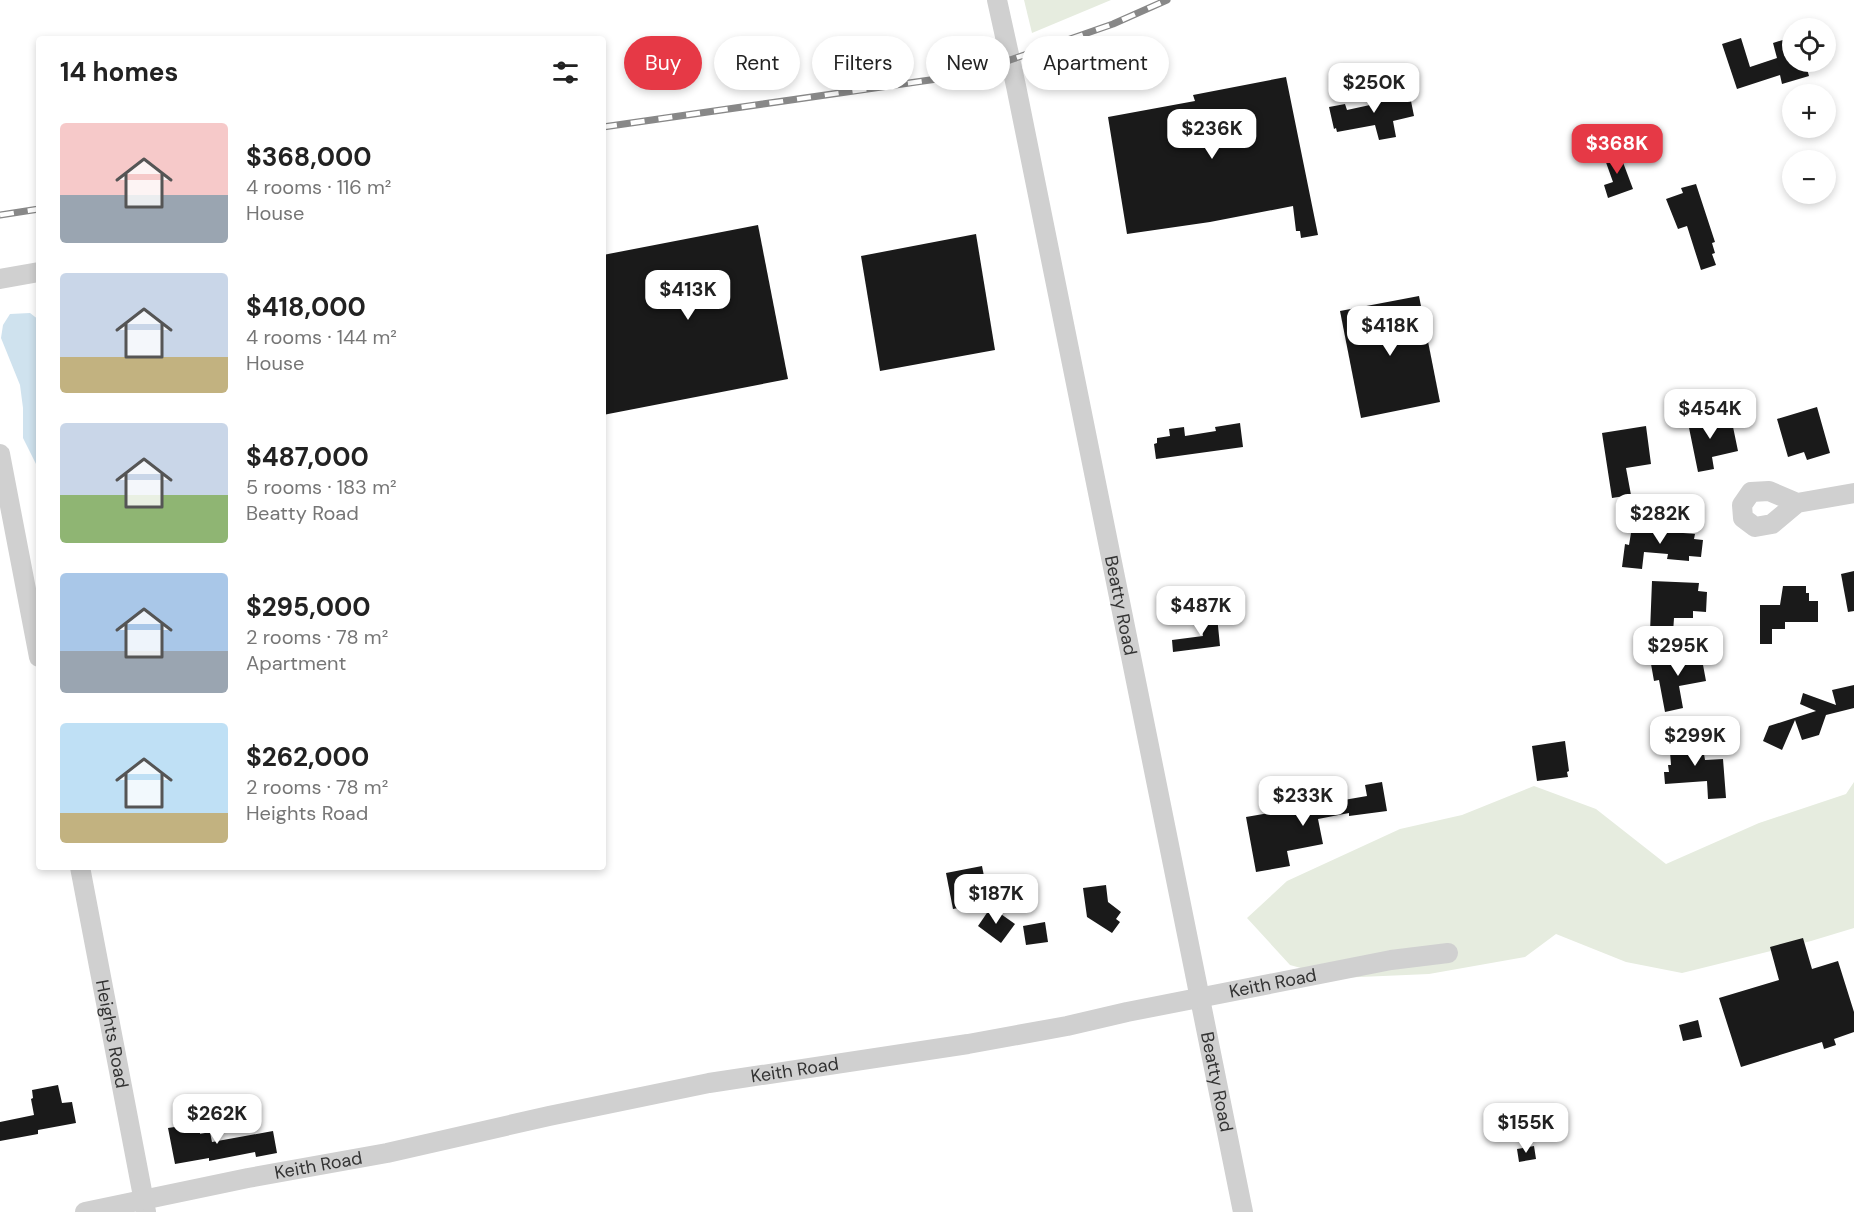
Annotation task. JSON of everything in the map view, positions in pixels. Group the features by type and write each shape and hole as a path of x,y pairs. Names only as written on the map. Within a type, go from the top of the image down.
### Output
{"street":[{"name":"Beatty Road","path":"997,0 1017,86 1243,1212"},
{"path":"0,279 36,273"},
{"path":"0,454 3,489 36,643"},
{"path":"1797,503 1854,493"},
{"name":"Heights Road","path":"81,870 145,1206"},
{"name":"Keith Road","path":"85,1212 145,1206 248,1178 387,1153 709,1083 979,1042 1391,960 1448,953"}],"shaded area":[{"path":"1024,0 1111,0 1032,33"},
{"path":"1854,782 1854,928 1682,973 1626,962 1556,934 1525,957 1429,974 1337,978 1290,965 1247,918 1287,881 1400,829 1462,815 1534,786 1596,809 1666,864 1759,823 1846,794"}],"water":[{"path":"30,313 36,318 36,464 23,438 20,385 1,338 3,325 10,314"}],"building":[{"path":"1741,38 1750,67 1777,58 1773,43 1782,40 1782,72 1808,72 1809,76 1782,84 1780,75 1737,89 1722,44"},
{"path":"1286,77 1318,235 1301,238 1300,231 1296,231 1293,206 1210,222 1127,234 1108,117 1195,101 1193,95"},
{"path":"1388,82 1393,95 1402,93 1404,102 1411,101 1414,116 1393,121 1396,137 1379,140 1375,125 1337,132 1336,128 1334,129 1329,107 1345,104 1347,110 1379,103 1375,85"},
{"path":"1618,149 1633,189 1608,198 1604,185 1613,182 1603,154"},
{"path":"1696,184 1715,242 1712,243 1715,253 1712,254 1716,265 1701,270 1687,226 1678,229 1666,199 1683,193 1681,188"},
{"path":"758,225 788,379 606,414 606,254"},
{"path":"976,234 995,350 880,371 861,256"},
{"path":"1419,296 1440,402 1361,418 1340,311"},
{"path":"1817,407 1830,453 1807,460 1804,452 1788,457 1777,419"},
{"path":"1712,413 1714,425 1732,422 1738,451 1712,457 1714,469 1698,472 1687,418"},
{"path":"1240,423 1243,447 1156,459 1154,444 1157,443 1157,438 1170,436 1169,429 1184,427 1185,436 1216,431 1215,427"},
{"path":"1646,426 1651,464 1626,468 1631,495 1612,498 1602,433"},
{"path":"1632,527 1683,528 1683,533 1695,534 1694,539 1703,540 1701,557 1689,556 1689,561 1667,559 1668,554 1644,552 1642,569 1622,567 1625,544 1629,545"},
{"path":"1854,571 1854,611 1848,612 1841,574"},
{"path":"1652,581 1699,583 1698,591 1707,592 1706,612 1693,611 1693,618 1674,618 1673,633 1650,632"},
{"path":"1783,586 1806,586 1809,601 1818,601 1818,622 1785,622 1785,629 1772,629 1772,644 1760,644 1760,605 1780,605"},
{"path":"1217,616 1220,646 1173,652 1172,640 1203,636 1201,618"},
{"path":"1692,650 1693,656 1701,654 1706,681 1679,686 1683,708 1665,712 1659,680 1654,681 1651,664 1676,659 1675,653"},
{"path":"1854,685 1854,708 1826,715 1819,735 1802,740 1795,720 1782,750 1763,741 1769,726 1816,711 1800,704 1803,693 1836,705 1832,690"},
{"path":"1701,736 1705,760 1723,759 1726,798 1708,799 1707,781 1665,784 1664,772 1669,772 1668,765 1671,765 1669,739"},
{"path":"1565,741 1568,777 1537,781 1532,746"},
{"path":"1382,782 1387,811 1349,816 1349,813 1318,819 1323,844 1287,851 1290,866 1256,872 1246,817 1367,796 1365,785"},
{"path":"982,866 989,902 953,909 946,873"},
{"path":"1106,885 1108,902 1121,912 1116,919 1120,922 1112,933 1087,917 1083,888"},
{"path":"991,907 1015,924 1001,943 978,926"},
{"path":"1045,922 1048,942 1026,945 1023,926"},
{"path":"1803,938 1812,969 1838,961 1854,1012 1854,1032 1834,1039 1836,1045 1824,1049 1822,1042 1741,1067 1719,998 1779,980 1770,947"},
{"path":"1698,1020 1702,1037 1683,1041 1679,1025"},
{"path":"58,1085 62,1103 72,1102 76,1123 38,1130 38,1134 0,1141 0,1122 34,1115 32,1090"},
{"path":"194,1124 195,1130 200,1129 200,1134 210,1132 212,1142 273,1131 277,1153 256,1157 255,1152 209,1161 209,1158 175,1164 168,1128"},
{"path":"1534,1146 1536,1159 1519,1162 1517,1149"}],"railway":[{"path":"606,127 937,79 1010,60 1113,24 1167,0"},
{"path":"0,215 36,209"}]}
